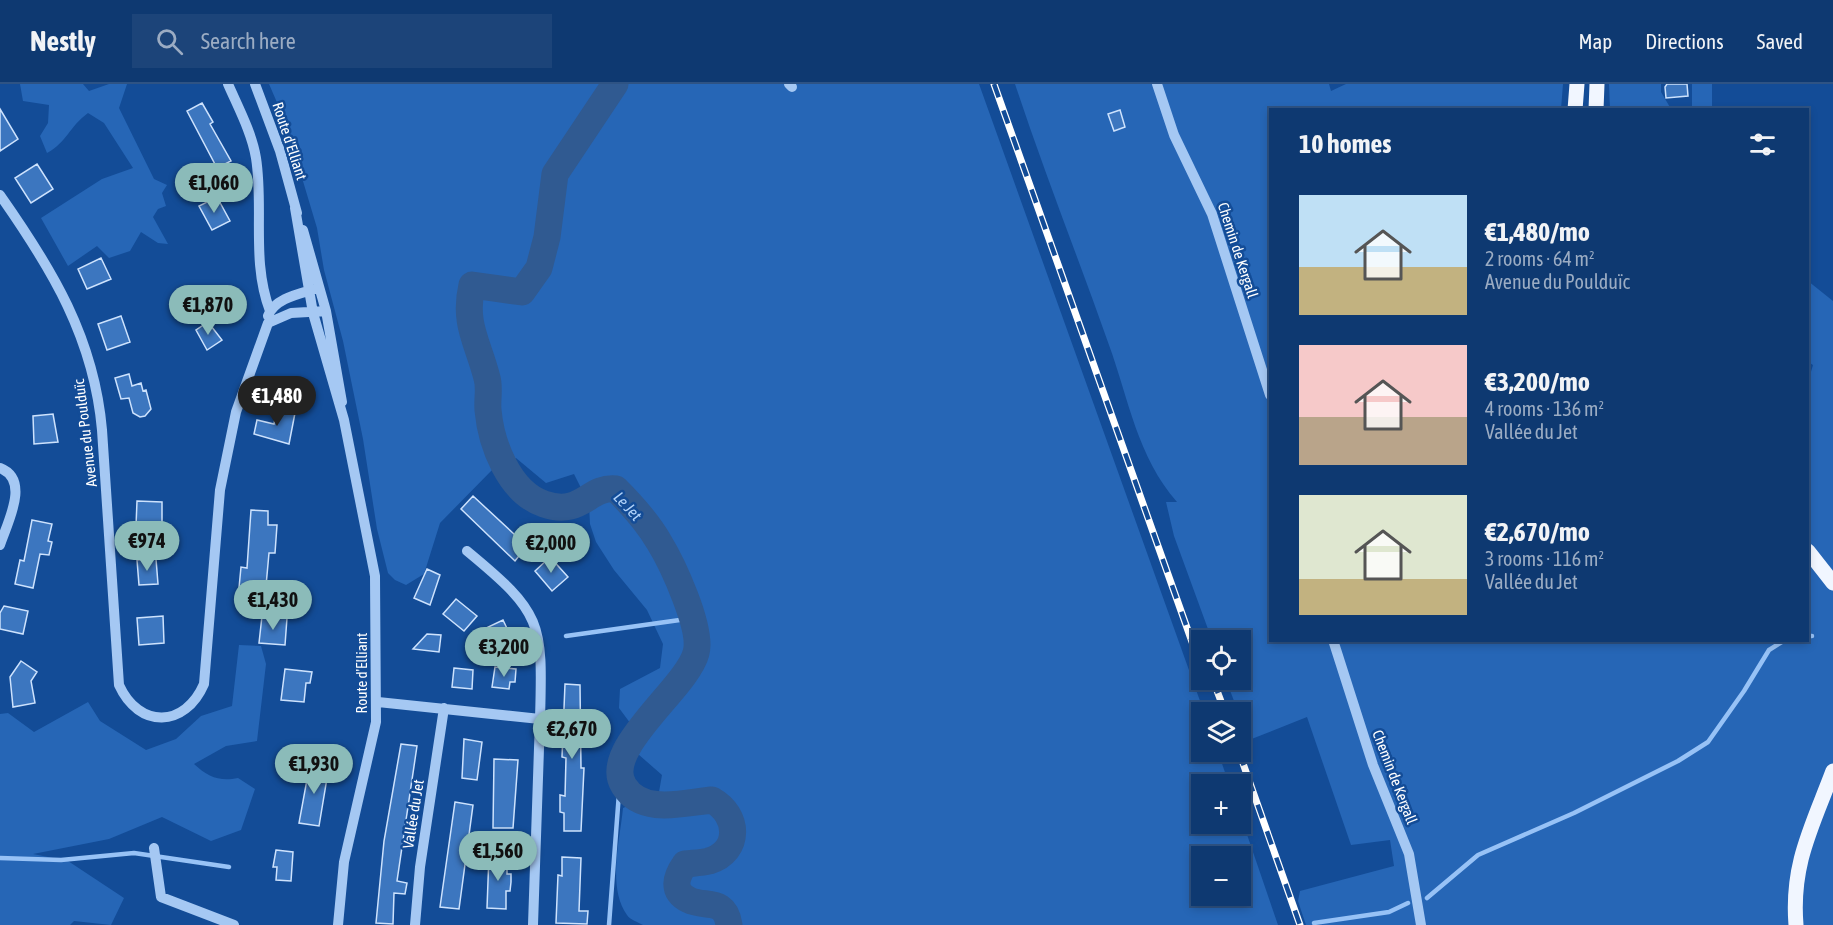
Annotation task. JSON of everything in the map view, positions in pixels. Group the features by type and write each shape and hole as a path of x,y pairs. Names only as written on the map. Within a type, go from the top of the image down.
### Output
{"main road":[{"path":"1575,108 1577,84"},
{"path":"1596,108 1597,84"},
{"path":"1809,552 1833,583"},
{"path":"1796,925 1795,883 1799,864 1833,771"}],"street":[{"path":"228,84 256,157 258,255 264,292 270,311 280,302 320,287"},
{"name":"Route d'Elliant","path":"255,84 280,150 326,311 340,382 344,420 375,576 378,702 373,738 344,862 338,925"},
{"name":"Chemin de Kergall","path":"1157,84 1174,135 1212,214 1269,393"},
{"name":"Avenue du Poulduïc","path":"0,195 55,280 79,329 89,357 100,404 118,685 126,700 137,712 161,718 186,708 198,698 204,684 216,517 223,467 236,412 268,323 270,311"},
{"name":"Route d'Elliant","path":"295,208 313,313 325,362 344,420"},
{"path":"268,323 291,313 326,311"},
{"path":"0,468 11,474 16,487 0,545"},
{"path":"467,551 513,590 530,611 537,631 542,658 533,925"},
{"name":"Chemin de Kergall","path":"1334,642 1373,765 1409,855 1421,925"},
{"path":"378,702 540,719"},
{"name":"Vallée du Jet","path":"414,925 420,867 444,708"},
{"path":"154,848 161,897 234,925"}],"shaded area":[{"path":"20,84 83,84 89,91 109,84 127,84 119,108 154,179 167,185 162,193 166,206 158,209 153,217 168,244 158,243 141,232 130,251 109,258 97,246 68,266 41,218 102,179 133,168 104,123 88,113 54,149 47,153 40,136 48,123 49,105 23,101"},
{"path":"269,84 979,84 1191,676 1191,690 1196,690 1200,702 1191,702 1191,762 1221,762 1226,774 1191,774 1191,834 1247,834 1251,846 1191,846 1191,906 1251,906 1251,846 1278,925 643,925 630,918 621,904 616,877 623,808 659,792 662,775 638,754 645,743 619,708 620,689 660,668 663,644 647,610 614,570 596,542 590,524 589,504 574,474 546,483 516,458 493,469 440,523 424,574 406,585 395,580 388,573 377,529 363,439 343,341 324,270 317,228 285,121"},
{"path":"1015,84 1329,84 1331,91 1346,84 1563,84 1561,108 1269,108 1269,642 1809,642 1809,379 1813,365 1809,363 1809,282 1833,301 1833,925 1306,925 1298,901 1300,891 1394,866 1390,840 1351,845 1307,717 1251,739 1251,702 1234,702 1230,690 1251,690 1251,630 1208,630 1174,536 1166,502 1177,502 1163,484 1143,447 1109,345"},
{"path":"1609,84 1661,84 1661,92 1670,108 1610,108"},
{"path":"1692,84 1712,84 1712,108 1692,108"},
{"path":"239,645 261,646 266,664 257,741 226,746 194,764 214,777 238,778 255,789 241,830 211,841 162,817 109,839 33,854 68,861 124,898 111,925 74,921 70,925 0,925 0,714 8,713 34,732 88,702 100,721 146,750 176,739 201,716 232,706"}],"building":[{"path":"1667,84 1687,84 1688,96 1666,98"},
{"path":"202,103 213,122 210,124 231,161 217,168 187,111"},
{"path":"0,109 18,139 0,151"},
{"path":"1120,110 1125,127 1114,131 1108,114"},
{"path":"37,164 53,189 31,203 15,178"},
{"path":"217,197 230,221 212,230 199,206"},
{"path":"101,258 111,279 87,289 78,269"},
{"path":"121,316 130,342 107,350 98,324"},
{"path":"208,322 222,340 207,350 196,330"},
{"path":"129,374 132,386 141,383 143,391 146,390 151,409 145,416 140,417 133,413 129,398 121,399 115,378"},
{"path":"277,408 295,413 289,444 254,434 257,420 274,424"},
{"path":"53,414 58,442 34,444 33,416"},
{"path":"473,496 527,546 515,561 461,509"},
{"path":"137,501 162,502 162,533 145,533 145,527 136,526"},
{"path":"251,510 268,511 268,525 277,525 275,553 269,553 265,597 243,595 244,588 239,588 241,567 247,568"},
{"path":"32,520 52,524 48,541 52,542 49,555 40,554 33,588 15,584 20,560 24,561"},
{"path":"550,557 568,577 552,591 535,571"},
{"path":"156,559 158,584 139,585 137,560"},
{"path":"427,569 440,575 430,605 414,598"},
{"path":"456,599 477,616 464,631 443,614"},
{"path":"4,606 28,611 23,634 0,629 0,613"},
{"path":"163,616 164,643 139,645 137,618"},
{"path":"262,616 287,618 285,645 259,643"},
{"path":"503,620 513,641 496,649 486,628"},
{"path":"427,634 441,635 439,652 413,649"},
{"path":"21,661 37,672 31,681 35,703 13,707 10,677"},
{"path":"495,667 516,669 515,682 510,682 509,689 492,687"},
{"path":"454,668 473,670 472,689 452,687"},
{"path":"285,669 312,672 310,683 306,683 304,702 281,700"},
{"path":"565,684 580,685 581,768 584,768 581,831 564,831 564,813 560,812 560,795 565,796 566,758 562,757"},
{"path":"464,739 482,742 477,780 462,778"},
{"path":"401,744 417,746 397,881 407,883 405,894 394,893 393,924 376,923 384,841"},
{"path":"494,759 518,760 513,828 493,828"},
{"path":"310,763 329,766 319,826 299,823"},
{"path":"455,802 473,805 459,909 440,907"},
{"path":"276,850 293,852 291,881 276,880 277,867 273,867"},
{"path":"489,855 507,856 507,874 511,874 511,882 510,891 506,891 506,909 487,908"},
{"path":"562,857 581,858 579,911 588,911 587,924 556,923 558,875 562,876"}],"waterway":[{"name":"Le Jet","path":"615,84 555,174 547,237 539,268 522,292 472,285 470,322 488,382 488,410 493,437 512,478 532,498 557,507 567,507 606,489 616,489 655,535 685,596 695,628 696,653 678,683 634,737 624,755 620,771 624,786 641,801 676,805 712,800 727,814 733,832 727,849 709,861 685,864 679,874 677,888 689,900 719,907 727,916 729,925"},
{"path":"566,636 694,618"},
{"path":"1427,898 1478,855 1574,813 1678,761 1708,742 1744,691 1769,650 1782,642"},
{"path":"609,925 620,780"},
{"path":"0,858 61,860 134,853 229,867"},
{"path":"1314,923 1389,912 1408,903"}],"railway":[{"path":"994,84 1191,639"},
{"path":"1217,690 1221,702"},
{"path":"1243,762 1300,925"}]}
